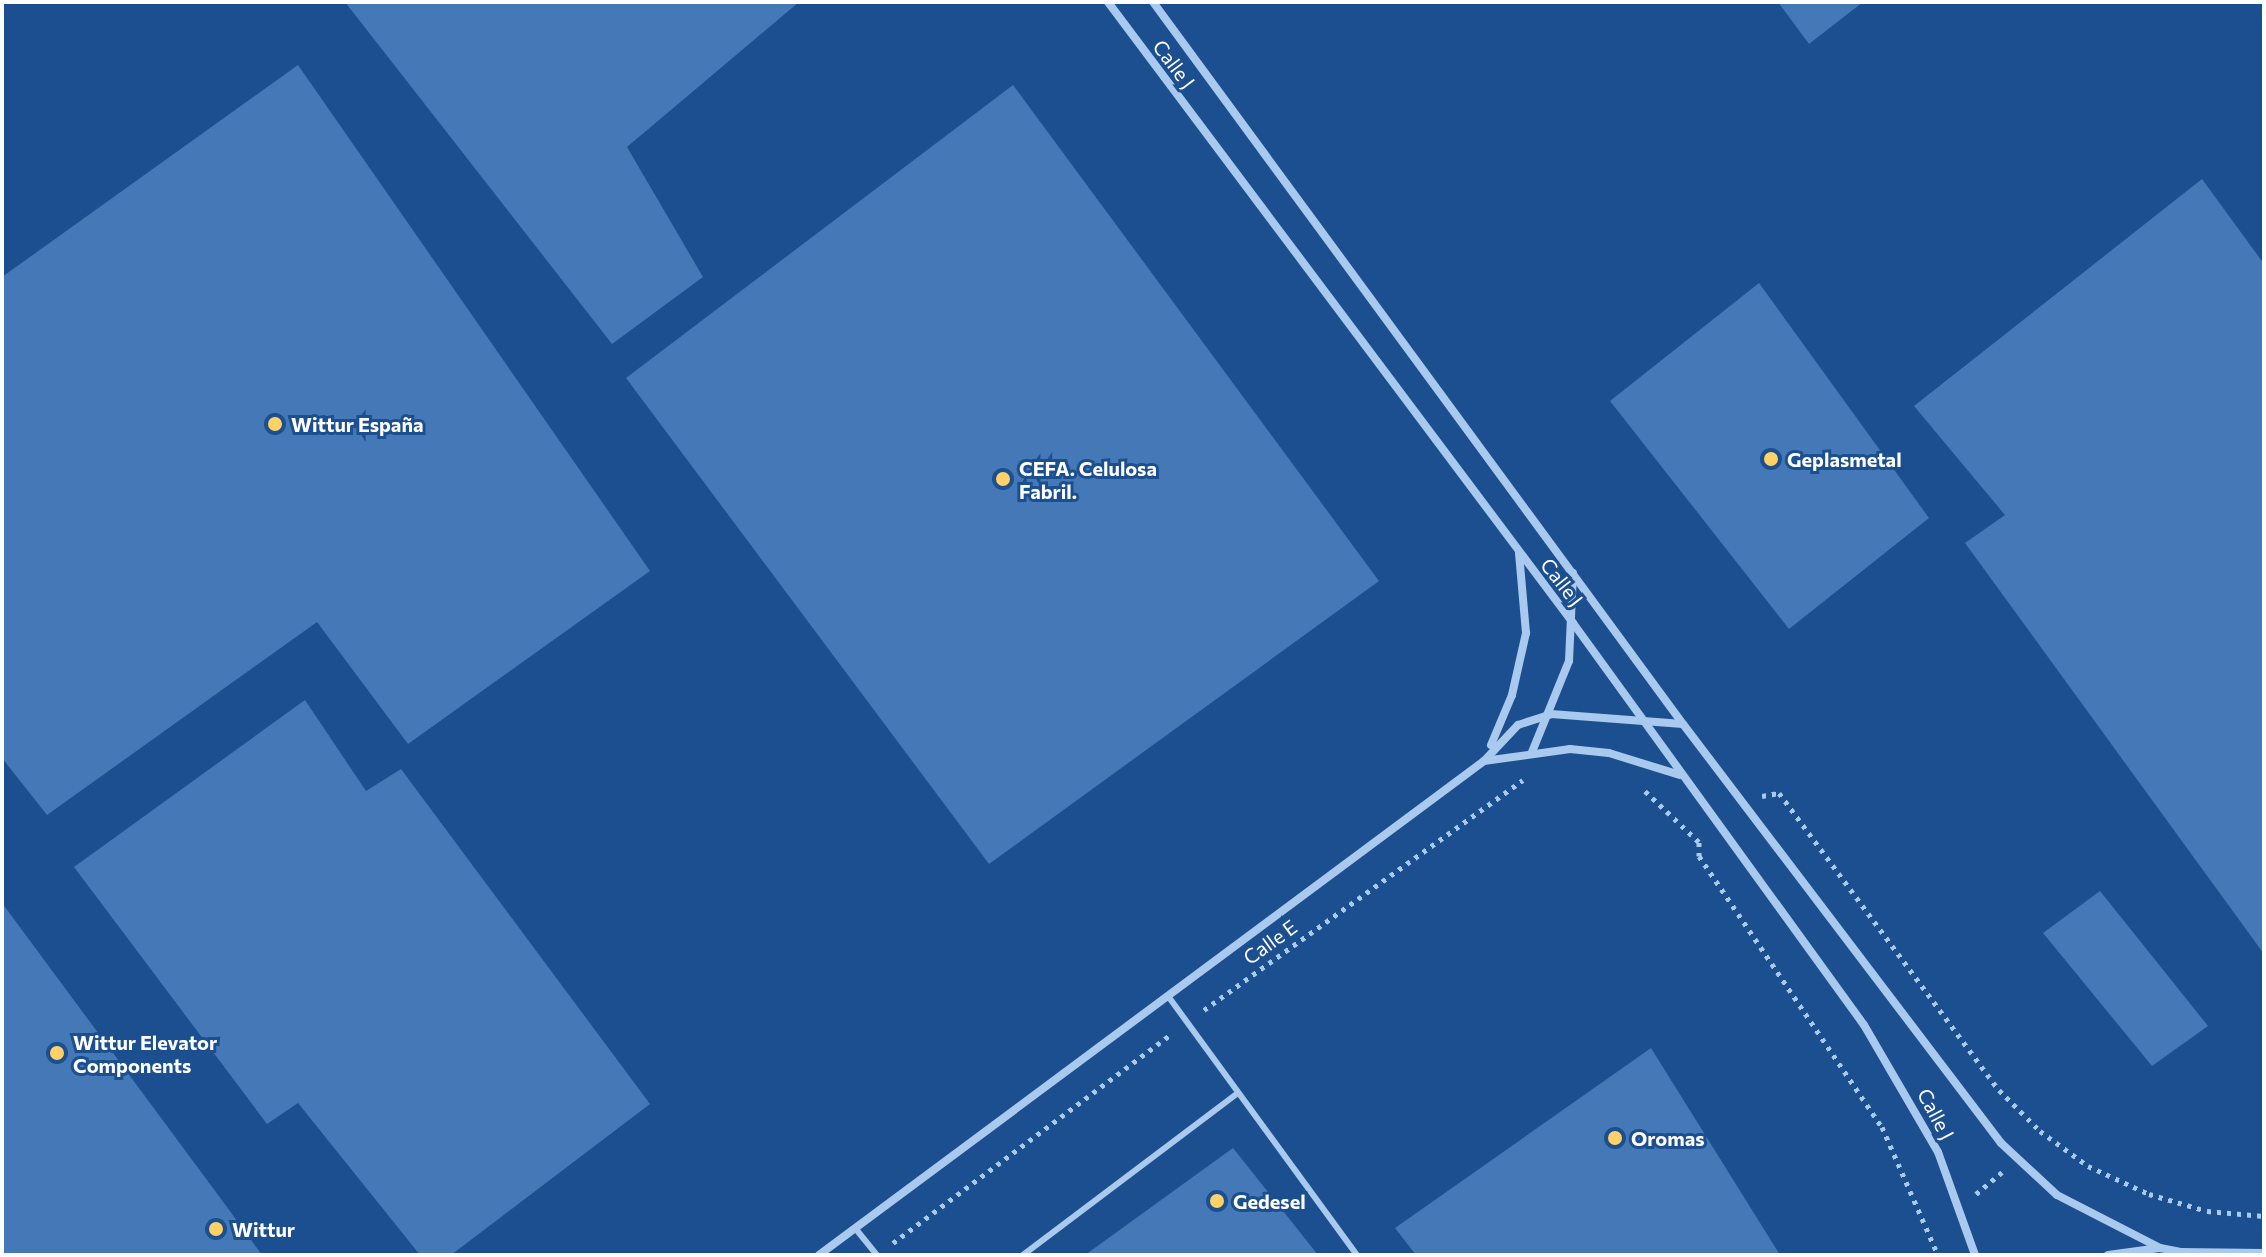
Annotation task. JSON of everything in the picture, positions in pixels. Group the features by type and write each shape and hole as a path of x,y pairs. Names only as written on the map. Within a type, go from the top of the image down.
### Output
{"street":[{"name":"Calle J","path":"1108,2 1573,623 1894,1073 1938,1152 1975,1255"},
{"name":"Calle J","path":"1153,2 1683,724 2016,1157 2057,1195 2160,1248"},
{"path":"1484,761 1521,664 1526,633 1519,553"},
{"path":"1532,752 1551,714 1569,661 1573,572"},
{"path":"1484,761 1518,725 1551,714 1639,716 1683,724"},
{"name":"Calle E","path":"819,1255 1484,761 1532,752 1598,751 1680,775"},
{"path":"2108,1255 2160,1248 2185,1253 2264,1253"}],"lane":[{"path":"1168,996 1357,1255"},
{"path":"1023,1255 1237,1094"},
{"path":"855,1228 877,1255"}],"path":[{"name":"Calle E","path":"877,1255 1482,804 1537,776"},
{"path":"1631,783 1655,796 1699,842 1699,856 1882,1127 1938,1255"},
{"path":"1922,1217 1980,1192 2040,1131 2088,1166 2207,1211 2264,1216"}],"building":[{"path":"345,2 799,2 627,147 703,277 612,344"},
{"path":"1778,2 1863,2 1809,44"},
{"name":"Wittur España","path":"298,65 650,571 408,744 317,622 47,815 2,758 2,277"},
{"name":"CEFA. Celulosa Fabril.","path":"1013,85 1379,581 989,864 626,378"},
{"path":"2202,179 2264,264 2264,954 1965,543 2005,515 1914,406"},
{"name":"Geplasmetal","path":"1759,283 1929,518 1789,629 1610,401"},
{"path":"305,700 366,791 401,769 650,1104 451,1255 420,1255 298,1103 267,1124 74,867"},
{"path":"2100,891 2208,1026 2152,1066 2043,933"},
{"name":"Wittur Elevator Components","path":"2,903 224,1203 262,1255 2,1255"},
{"name":"Oromas","path":"1651,1048 1780,1255 1416,1255 1395,1228"},
{"name":"Gedesel","path":"1233,1148 1318,1255 1085,1255"}],"place":[{"name":"Wittur España","path":"275,424"},
{"name":"Geplasmetal","path":"1771,459"},
{"name":"CEFA. Celulosa Fabril.","path":"1003,479"},
{"name":"Wittur Elevator Components","path":"57,1053"},
{"name":"Oromas","path":"1615,1138"},
{"name":"Gedesel","path":"1217,1201"},
{"name":"Wittur","path":"216,1229"}]}
